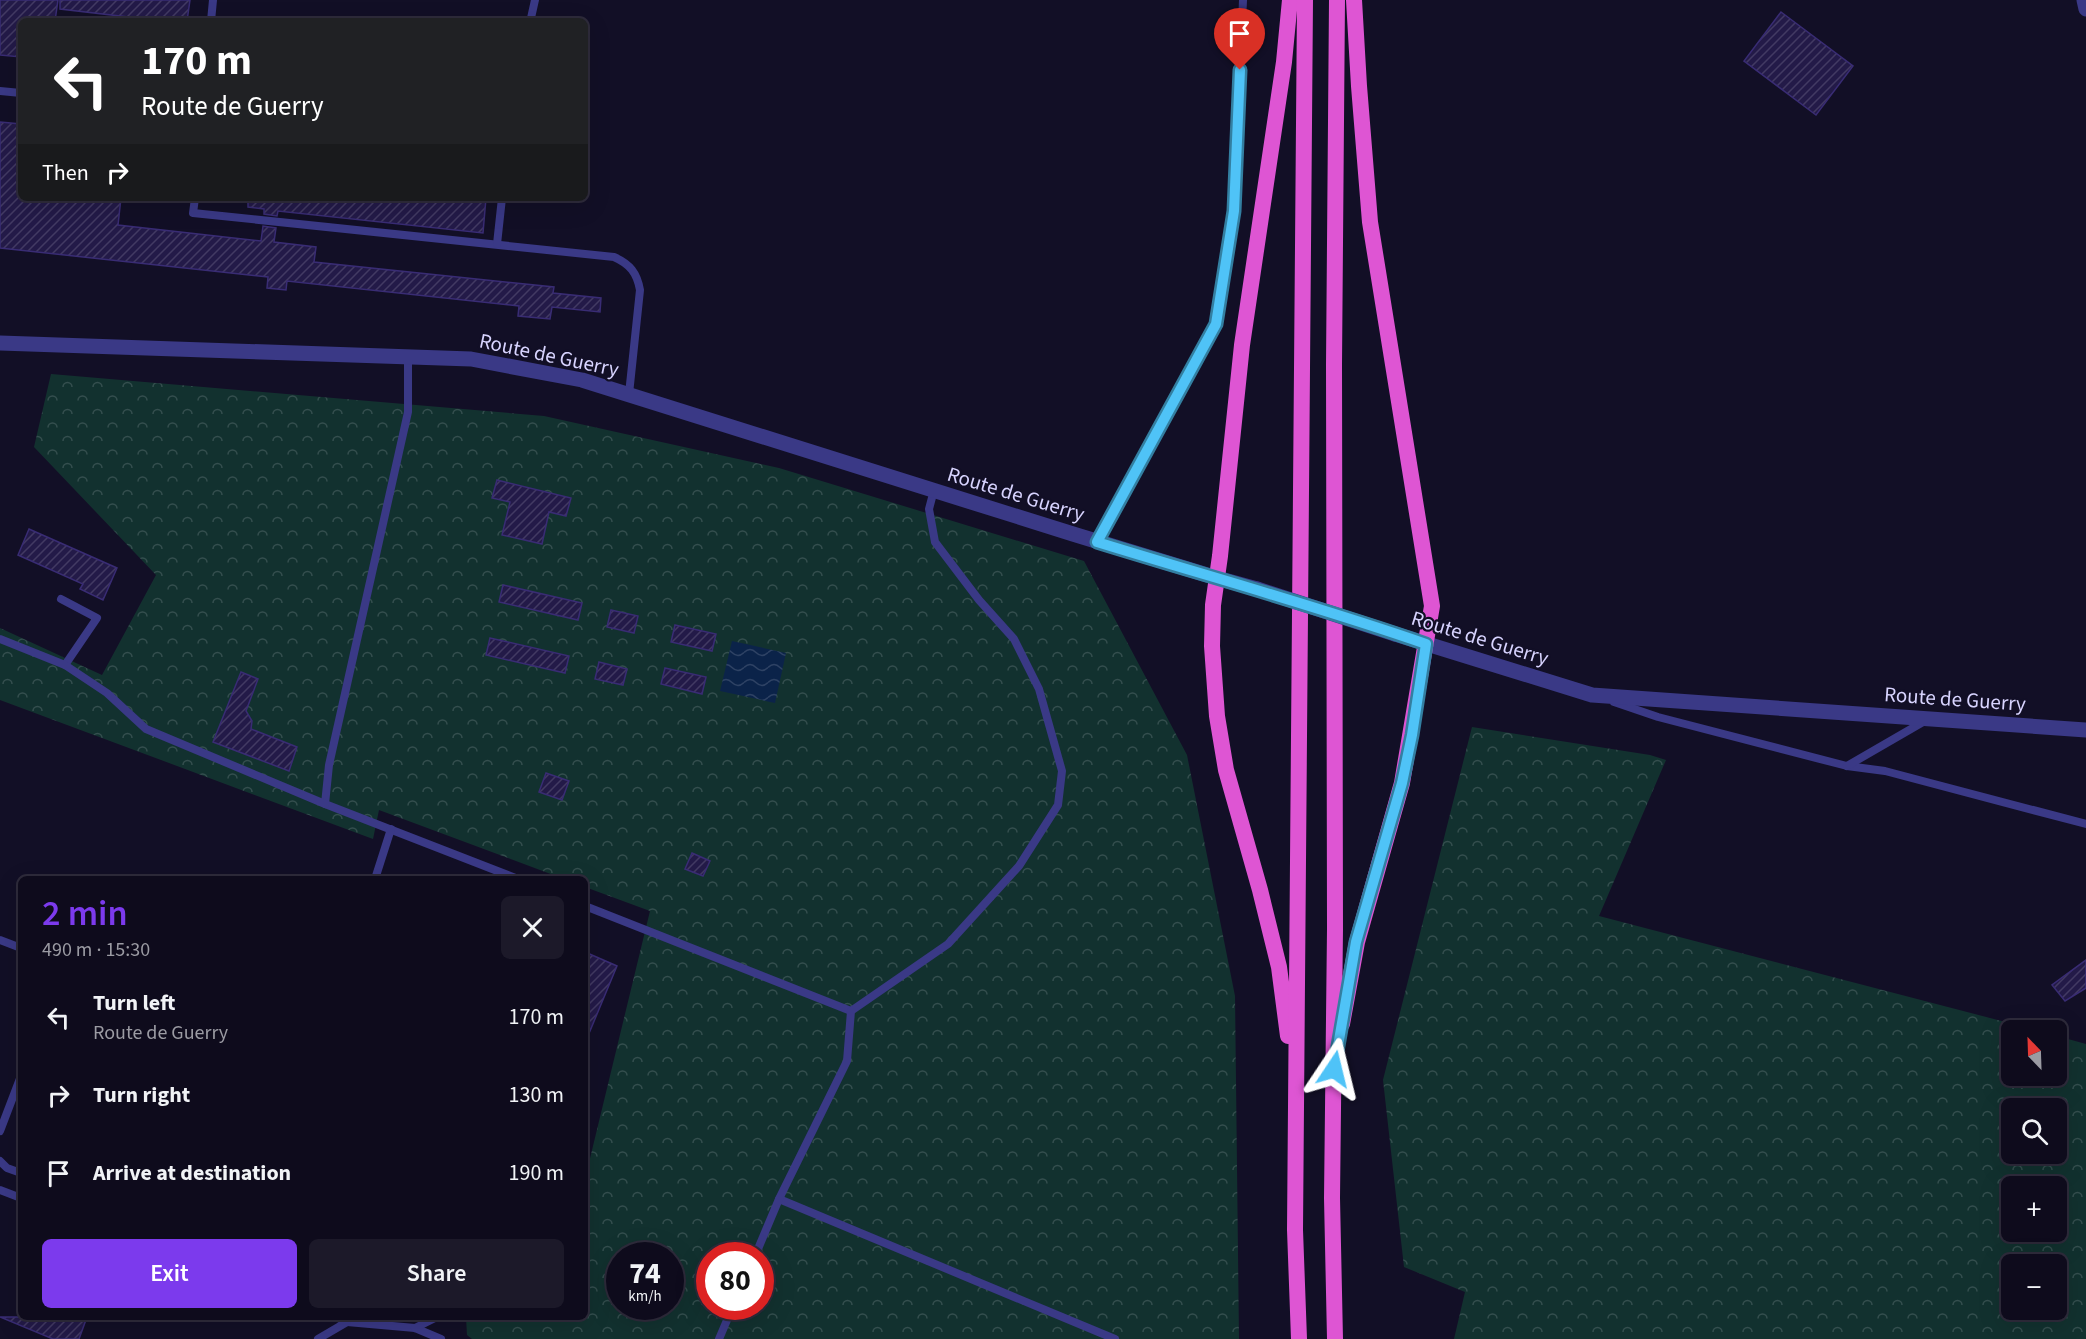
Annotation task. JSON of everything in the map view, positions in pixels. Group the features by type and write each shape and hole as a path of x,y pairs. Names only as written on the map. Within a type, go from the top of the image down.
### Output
{"highway":[{"path":"1290,0 1284,62 1242,345 1212,605 1212,646 1217,716 1226,770 1279,967 1296,1096"},
{"path":"1299,1339 1295,1230 1305,0"},
{"path":"1335,1339 1332,1198 1337,0"},
{"path":"1334,1069 1356,942 1402,783 1412,735 1432,606 1370,222 1354,0"}],"street":[{"path":"2084,0 2086,9"},
{"name":"Route de Guerry","path":"0,343 471,359 582,380 629,394 1593,695 2086,730"}],"lane":[{"path":"211,18 213,0"},
{"path":"531,18 535,0"},
{"path":"1097,542 1216,324 1234,211 1243,0"},
{"path":"0,91 18,93"},
{"path":"195,201 193,213 614,257 624,261 637,277 640,290 629,394"},
{"path":"497,244 502,201"},
{"path":"325,804 329,765 408,412 408,357"},
{"path":"851,1011 948,944 1019,866 1058,806 1062,771 1039,689 1014,639 979,600 935,542 929,508 934,490"},
{"path":"61,599 98,618 65,665"},
{"path":"0,639 65,665 107,693 146,729 325,804 510,876"},
{"path":"1593,695 1658,717 1847,766 1885,771 2086,824"},
{"path":"1847,766 1929,718"},
{"path":"376,876 392,829"},
{"path":"588,907 851,1011"},
{"path":"0,940 18,947"},
{"path":"761,1242 779,1198 847,1061 851,1011"},
{"path":"0,1131 4,1110 18,1082"},
{"path":"0,1161 7,1168 18,1172"},
{"path":"0,1190 18,1197"},
{"path":"779,1198 1115,1339"},
{"path":"318,1339 346,1320 415,1328 441,1339"},
{"path":"415,1328 430,1320"},
{"path":"719,1339 727,1320"}],"green space":[{"path":"51,374 544,416 779,468 1084,561 1187,755 1235,996 1239,1339 472,1339 467,1335 466,1320 588,1320 588,1167 650,911 588,888 588,876 556,876 379,810 373,839 0,700 0,628 102,675 156,575 34,447"},
{"path":"1472,727 1650,755 1666,760 1599,916 2001,1021 2001,1086 2067,1086 2067,1039 2086,1044 2086,1339 1454,1339 1465,1292 1404,1267 1383,1080"}],"water":[{"path":"732,641 786,653 775,703 720,691"}],"building":[{"path":"0,0 58,0 55,18 18,18 18,57 0,55"},
{"path":"60,0 190,0 187,18 128,18 60,9"},
{"path":"1781,12 1853,66 1816,115 1744,61"},
{"path":"0,122 18,124 18,201 121,201 118,225 261,241 263,226 276,228 274,242 316,247 314,262 554,287 553,293 601,298 600,312 552,307 550,319 518,316 519,306 287,281 286,290 267,288 268,277 0,248"},
{"path":"248,201 486,201 483,233 278,211 277,216 264,214 264,209 248,207"},
{"path":"497,480 571,498 566,516 549,512 542,544 502,535 510,502 492,498"},
{"path":"29,529 117,568 103,600 80,589 83,584 18,555"},
{"path":"503,585 582,603 578,620 499,602"},
{"path":"611,610 638,616 634,633 607,627"},
{"path":"675,625 716,634 712,651 671,642"},
{"path":"490,638 569,656 565,673 486,655"},
{"path":"599,662 627,669 623,685 595,679"},
{"path":"665,668 706,677 702,694 661,684"},
{"path":"241,672 258,679 246,711 252,721 251,729 297,747 289,771 213,742"},
{"path":"546,773 569,781 562,800 539,792"},
{"path":"692,853 710,861 703,876 685,869"},
{"path":"588,953 617,966 588,1036"},
{"path":"2086,960 2086,988 2065,1001 2052,985"},
{"path":"0,1317 18,1317 18,1320 86,1320 79,1339 53,1339"}],"route":[{"path":"1240,70 1234,211 1216,324 1097,542 1257,589 1426,644 1402,783 1356,942 1334,1069"}]}
